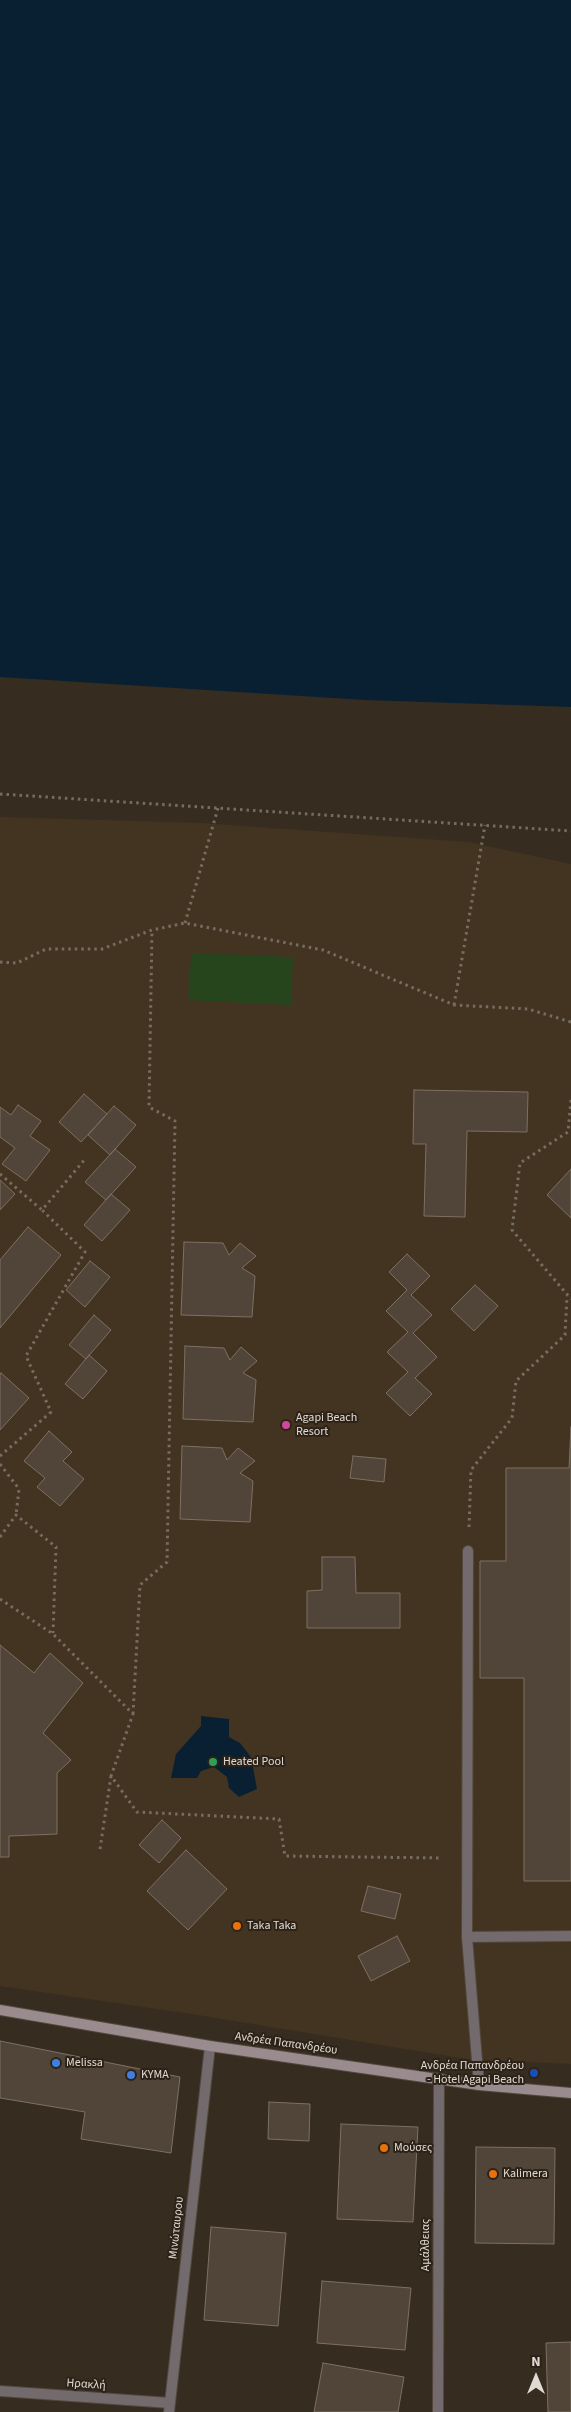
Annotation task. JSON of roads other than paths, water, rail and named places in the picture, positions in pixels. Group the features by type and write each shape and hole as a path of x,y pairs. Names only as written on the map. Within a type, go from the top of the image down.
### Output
{"main road":[{"name":"Ανδρέα Παπανδρέου","path":"0,2010 210,2046 479,2085 571,2093"}],"street":[{"path":"468,1551 468,1937 479,2085"},
{"path":"468,1937 571,1936"},
{"name":"Μινώταυρου","path":"170,2408 210,2046"},
{"name":"Αμάλθειας","path":"438,2412 439,2078"},
{"name":"Ηρακλή","path":"0,2391 170,2408"}],"water":[{"path":"0,0 571,0 571,707 365,700 0,677"},
{"name":"Heated Pool","path":"201,1716 229,1719 229,1737 240,1743 251,1757 257,1789 239,1797 229,1788 227,1777 214,1767 201,1771 197,1778 171,1778 176,1754 201,1726"}],"place":[{"name":"Agapi Beach Resort","path":"286,1425"},
{"name":"Heated Pool","path":"213,1762"},
{"name":"Taka Taka","path":"237,1926"},
{"name":"Melissa","path":"56,2063"},
{"name":"Ανδρέα Παπανδρέου - Hotel Agapi Beach","path":"534,2073"},
{"name":"ΚΥΜΑ","path":"131,2075"},
{"name":"Μούσες","path":"384,2148"},
{"name":"Kalimera","path":"493,2174"}]}
